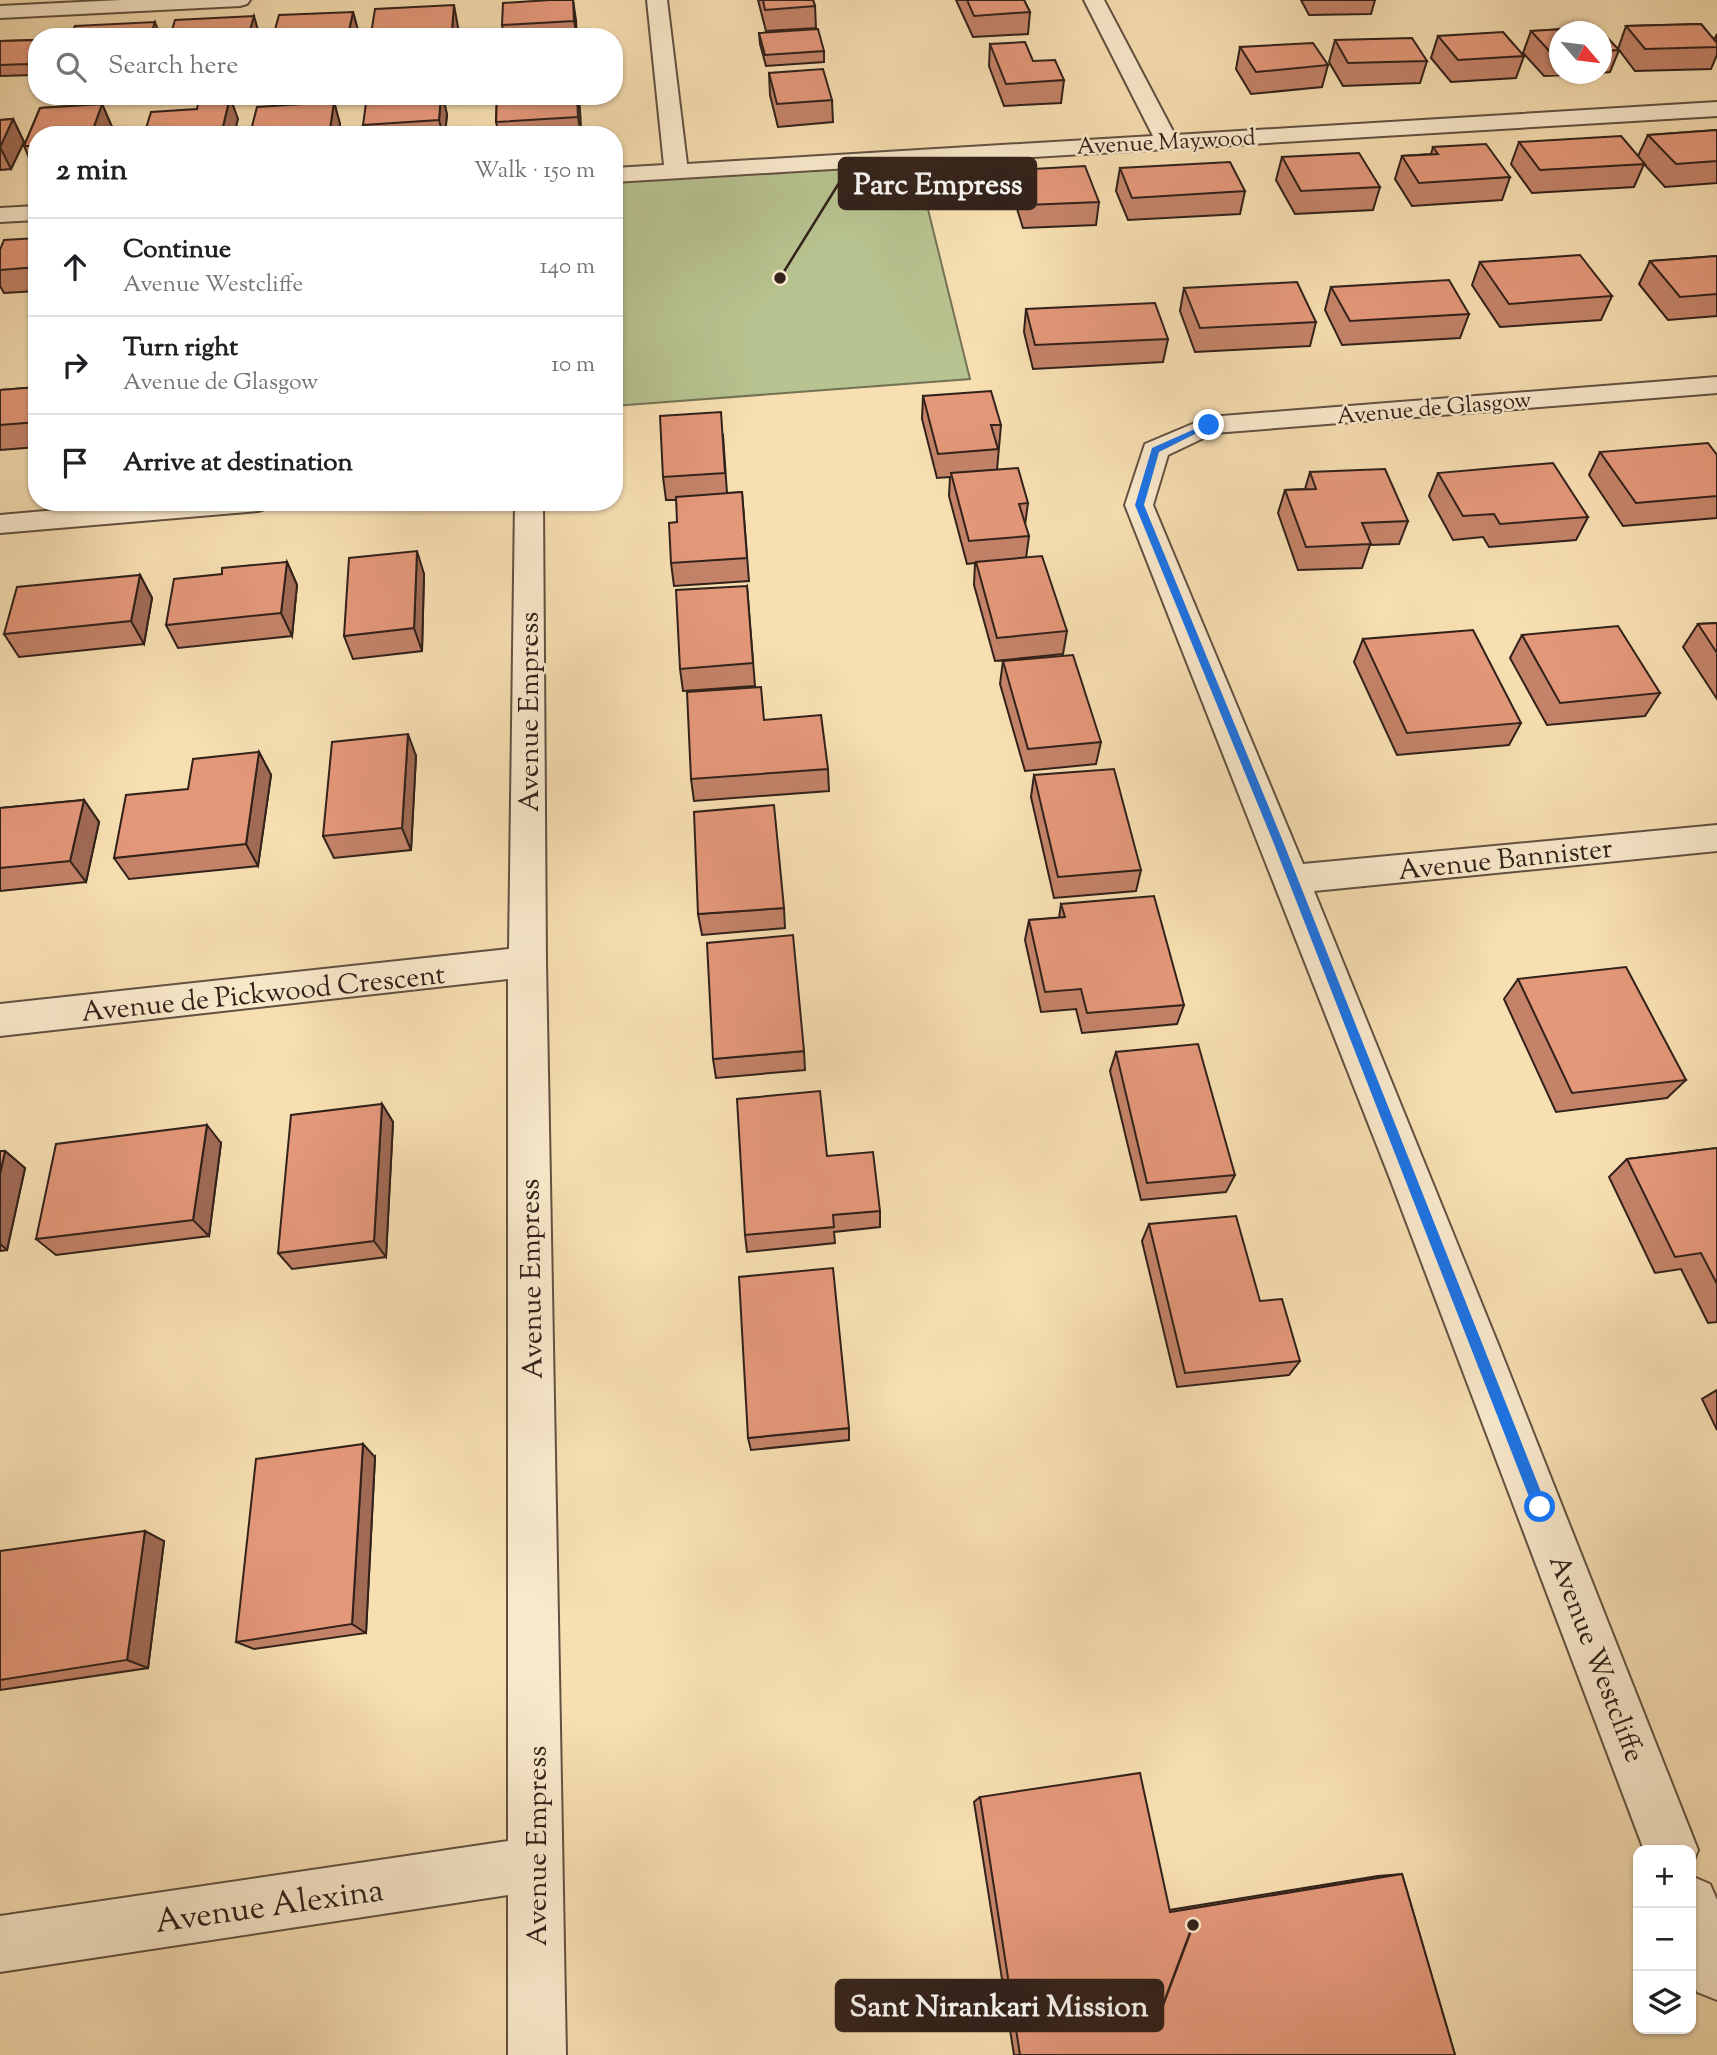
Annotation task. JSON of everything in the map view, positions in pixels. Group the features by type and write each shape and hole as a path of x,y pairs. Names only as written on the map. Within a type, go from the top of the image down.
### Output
{"street":[{"path":"0,12 240,0"},
{"path":"657,0 676,169"},
{"path":"1094,0 1167,141"},
{"name":"Avenue Maywood","path":"623,174 1717,109"},
{"path":"0,215 28,213"},
{"name":"Avenue de Glasgow","path":"1155,450 1209,425 1717,385"},
{"name":"Avenue Westcliffe","path":"1155,450 1139,505 1293,879 1540,1507 1669,1845"},
{"path":"0,524 152,511"},
{"name":"Avenue Empress","path":"529,511 527,962 537,2055"},
{"name":"Avenue Bannister","path":"1293,879 1717,838"},
{"name":"Avenue de Pickwood Crescent","path":"0,1020 527,962"},
{"name":"Avenue Alexina","path":"0,1944 537,1864"},
{"path":"1693,1908 1717,1972"}],"green space":[{"path":"915,157 970,379 623,405 623,176"}],"building":[{"path":"573,0 574,21 502,25 503,3"},
{"path":"763,0 813,0 815,6 765,10"},
{"path":"967,0 1024,0 1030,12 974,16"},
{"path":"454,5 452,28 372,28 375,9"},
{"path":"353,12 350,28 275,28 279,15"},
{"path":"254,16 251,28 173,28 175,20"},
{"path":"155,22 153,28 74,28"},
{"path":"1701,24 1717,43 1717,47 1645,49 1626,26"},
{"path":"818,29 824,51 765,55 759,33"},
{"path":"1549,30 1549,51 1531,31"},
{"path":"1503,32 1524,56 1458,60 1438,36"},
{"path":"1412,38 1427,61 1348,63 1335,40"},
{"path":"28,40 28,64 0,65 0,41"},
{"path":"1025,42 1033,61 1055,60 1064,80 1006,84 990,44"},
{"path":"1313,43 1328,65 1256,72 1240,47"},
{"path":"823,69 832,100 777,104 769,73"},
{"path":"102,105 94,126 32,126 40,108"},
{"path":"198,105 228,105 223,126 147,126 151,112 197,109"},
{"path":"334,105 330,126 252,126 257,107"},
{"path":"366,105 440,105 439,120 363,125"},
{"path":"497,105 577,105 578,117 496,122"},
{"path":"13,119 0,147 0,120"},
{"path":"1717,130 1717,161 1676,164 1648,135"},
{"path":"1621,136 1645,164 1540,170 1519,142"},
{"path":"1486,144 1510,177 1419,183 1402,156 1438,154 1433,147"},
{"path":"1359,153 1380,187 1301,191 1282,157"},
{"path":"1230,162 1245,191 1132,198 1120,168"},
{"path":"1085,166 1099,202 1026,205 1014,170"},
{"path":"28,239 28,268 0,270 0,250 4,240"},
{"path":"1580,255 1612,296 1509,304 1480,262"},
{"path":"1717,256 1717,294 1680,297 1650,261"},
{"path":"1449,280 1469,314 1350,321 1331,287"},
{"path":"1297,282 1316,322 1200,328 1184,288"},
{"path":"1155,303 1168,339 1035,345 1026,309"},
{"path":"28,388 28,423 0,425 0,390"},
{"path":"991,391 1001,425 991,425 998,449 938,454 923,396"},
{"path":"721,412 725,473 663,477 660,416"},
{"path":"1708,443 1717,455 1717,496 1636,503 1600,452"},
{"path":"1553,463 1588,517 1500,524 1494,514 1463,516 1438,473"},
{"path":"1018,468 1028,503 1019,504 1029,536 969,541 951,473"},
{"path":"1385,469 1408,521 1362,523 1371,544 1306,547 1285,490 1316,489 1310,472"},
{"path":"742,492 747,558 671,563 669,523 677,522 676,497"},
{"path":"417,551 414,628 344,636 349,558"},
{"path":"1042,556 1067,631 997,638 976,562"},
{"path":"287,562 281,613 166,625 174,579 222,574 222,568"},
{"path":"140,575 131,621 4,634 17,587"},
{"path":"747,586 753,663 680,669 676,590"},
{"path":"1717,623 1717,653 1698,624"},
{"path":"1618,626 1660,693 1560,703 1522,635"},
{"path":"1473,630 1521,723 1407,733 1363,639"},
{"path":"1073,655 1101,742 1028,749 1003,661"},
{"path":"761,687 764,720 821,715 828,769 691,779 687,692"},
{"path":"408,734 402,828 323,836 332,742"},
{"path":"259,752 246,844 114,858 126,795 188,789 193,759"},
{"path":"1114,769 1141,870 1058,877 1034,775"},
{"path":"84,800 70,861 0,868 0,808"},
{"path":"774,805 784,908 698,914 694,812"},
{"path":"1154,896 1184,1005 1087,1013 1081,989 1045,992 1029,920 1065,917 1061,904"},
{"path":"793,935 804,1051 713,1059 707,943"},
{"path":"1626,967 1686,1080 1572,1093 1518,979"},
{"path":"1198,1044 1235,1175 1147,1183 1116,1052"},
{"path":"820,1091 827,1156 873,1152 880,1211 833,1215 834,1227 745,1235 737,1099"},
{"path":"382,1104 374,1241 278,1253 291,1115"},
{"path":"207,1125 193,1220 36,1239 56,1144"},
{"path":"1717,1148 1717,1284 1701,1253 1675,1257 1627,1159"},
{"path":"0,1151 5,1151 0,1174"},
{"path":"1236,1216 1260,1301 1282,1299 1300,1361 1185,1373 1149,1224"},
{"path":"833,1268 849,1428 748,1438 739,1277"},
{"path":"363,1444 352,1624 236,1642 256,1459"},
{"path":"145,1531 127,1660 0,1680 0,1551"},
{"path":"1140,1773 1170,1912 1402,1874 1455,2055 1020,2055 980,1797"}],"place":[{"name":"Parc Empress","path":"780,278"},
{"name":"Sant Nirankari Mission","path":"1193,1925"}],"route":[{"path":"1209,425 1155,450 1139,505 1277,839 1540,1507"}]}
